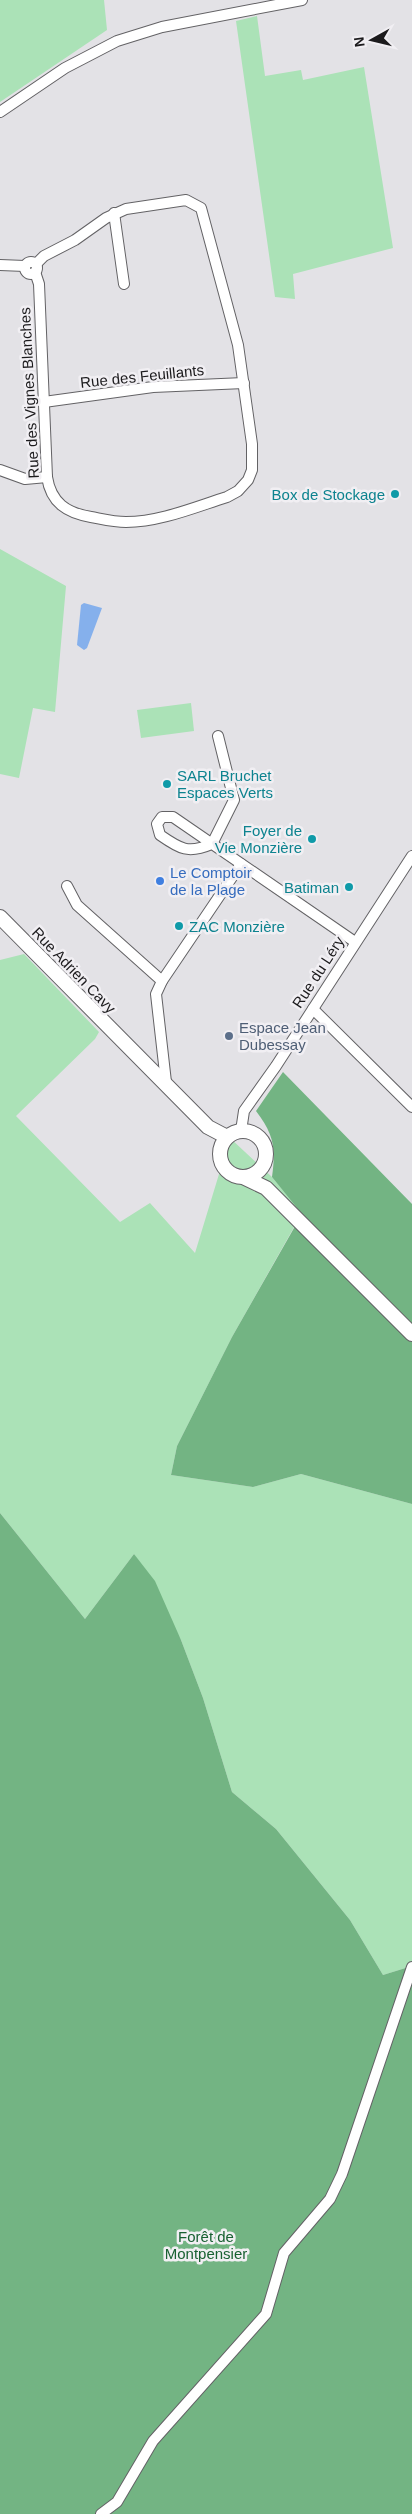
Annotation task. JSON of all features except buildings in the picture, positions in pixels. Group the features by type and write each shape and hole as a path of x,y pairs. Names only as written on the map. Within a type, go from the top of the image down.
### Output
{"main road":[{"name":"Rue Adrien Cavy","path":"0,917 208,1126 227,1137"},
{"name":"Rue Adrien Cavy","path":"126,1045 134,1057 210,1137 220,1152"},
{"path":"245,1178 260,1170 266,1156 262,1141 256,1135 241,1131 227,1137 220,1152 225,1169 231,1174 266,1188 412,1334"},
{"path":"260,1170 266,1188"}],"street":[{"path":"0,112 65,68 117,41 162,27 302,0"},
{"name":"Rue des Vignes Blanches","path":"180,200 192,201 201,208 238,345 244,382 252,444 252,470 244,485 227,498 157,518 116,521 68,512 52,497 47,477 38,284 35,268 44,256 75,240 114,213 126,209 180,200"},
{"path":"114,213 124,284"},
{"path":"0,265 25,266 28,273 35,268"},
{"name":"Rue des Feuillants","path":"44,402 153,387 244,382"},
{"path":"0,470 25,479 47,477"},
{"path":"218,736 227,764 234,800 212,844 197,850 178,847 160,835 157,824 162,817 173,817 212,844 240,864 355,942"},
{"name":"Rue du Léry","path":"241,1131 244,1111 412,856"},
{"path":"166,1082 156,994 240,864"},
{"path":"67,886 77,905 162,982"},
{"path":"313,1008 412,1107"},
{"path":"148,1064 156,1061 162,1055"},
{"path":"101,2514 117,2502 153,2441 266,2314 284,2253 330,2199 342,2174 412,1967"}],"green space":[{"path":"0,0 104,0 107,30 0,102"},
{"path":"257,16 265,76 301,70 303,80 364,67 393,248 293,274 295,299 275,297 236,21"},
{"path":"0,549 66,586 55,712 33,708 19,778 0,774"},
{"path":"191,703 194,731 141,738 137,710"},
{"path":"24,954 99,1032 95,1039 16,1116 120,1222 150,1203 195,1253 230,1138 272,1177 302,1213 232,1337 177,1446 171,1475 253,1487 301,1474 412,1504 412,1966 383,1975 350,1920 276,1829 232,1792 203,1698 181,1640 134,1554 85,1619 0,1513 0,960"},
{"path":"283,1072 412,1204 412,1504 301,1474 253,1487 171,1475 177,1446 232,1337 302,1214 272,1177 274,1157 272,1142 267,1127 256,1111"},
{"name":"Forêt de Montpensier","path":"0,1513 85,1619 134,1554 155,1581 181,1640 203,1698 232,1792 276,1829 350,1920 383,1975 412,1966 412,2514 0,2514"}],"water":[{"path":"84,603 102,608 87,648 84,650 77,645 81,605"}],"place":[{"name":"Box de Stockage","path":"395,494"},
{"name":"SARL Bruchet Espaces Verts","path":"167,784"},
{"name":"Foyer de Vie Monzière","path":"312,839"},
{"name":"Le Comptoir de la Plage","path":"160,881"},
{"name":"Batiman","path":"349,887"},
{"name":"ZAC Monzière","path":"179,926"},
{"name":"Espace Jean Dubessay","path":"229,1036"}]}
